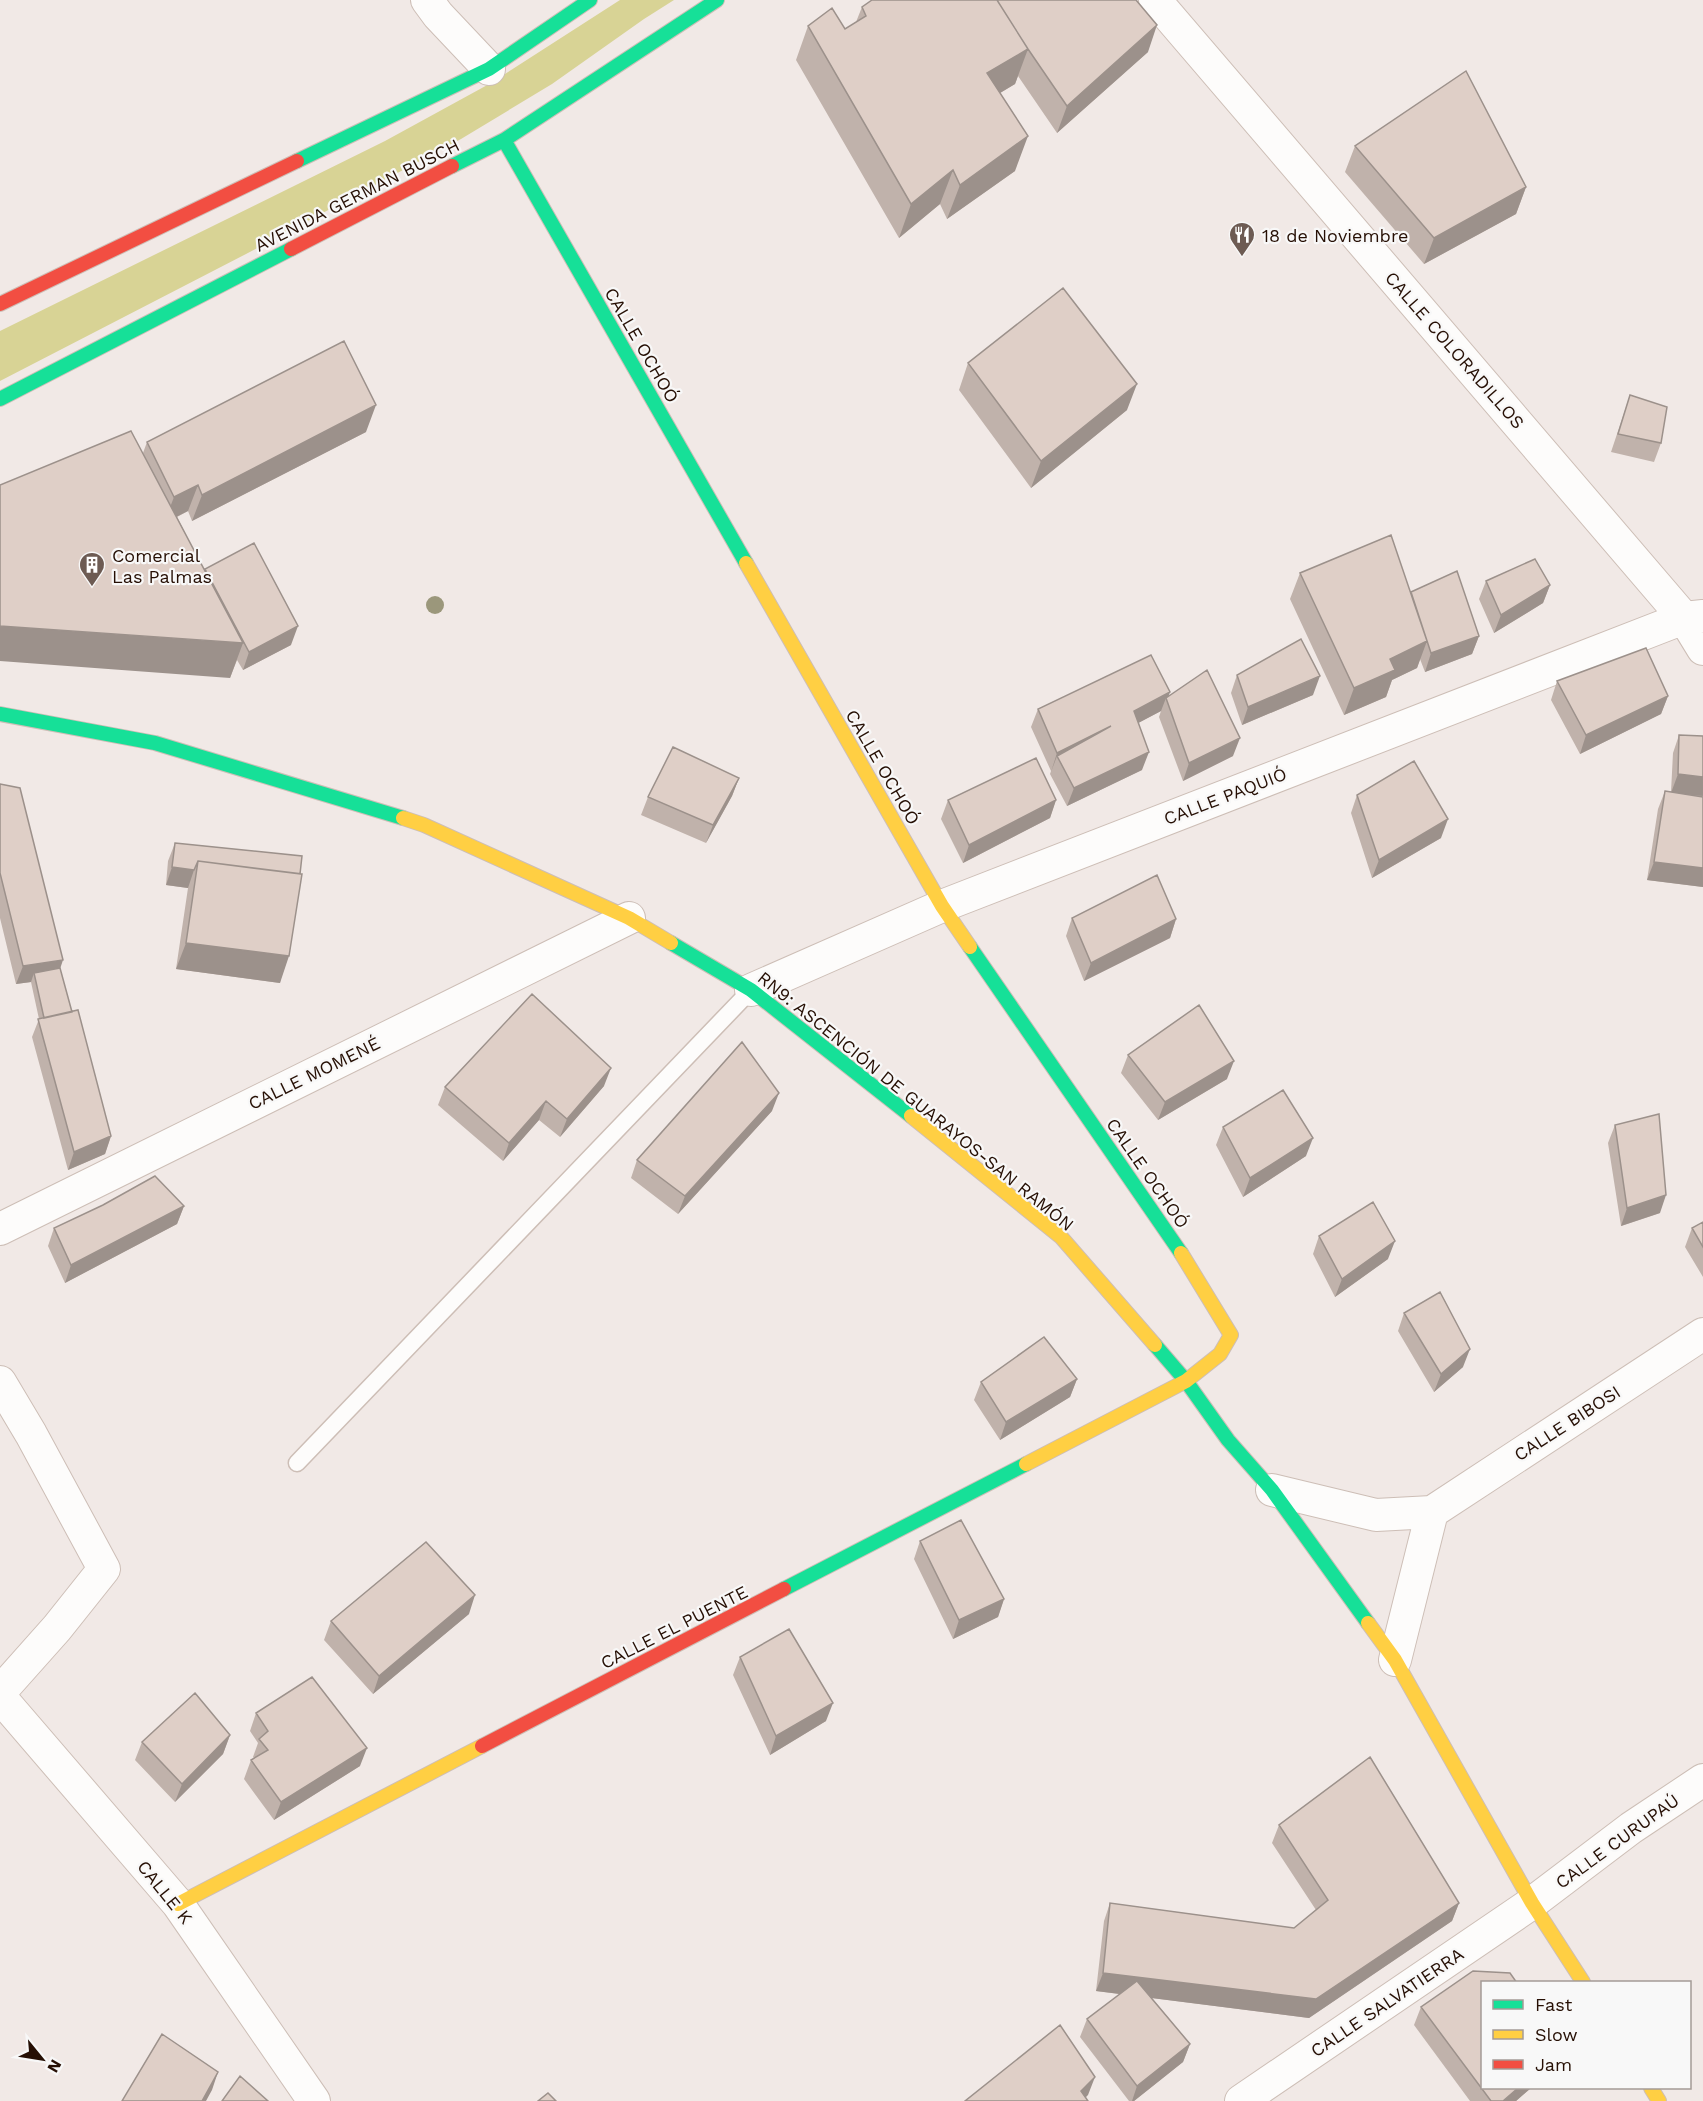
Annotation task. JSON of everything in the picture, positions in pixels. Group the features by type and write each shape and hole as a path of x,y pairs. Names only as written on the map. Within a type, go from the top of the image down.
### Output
{"main road":[{"path":"0,304 489,69 590,0"},
{"name":"AVENIDA GERMAN BUSCH","path":"0,399 504,140 717,0"},
{"name":"CALLE OCHOÓ","path":"504,140 942,906 1177,1247 1231,1335 1220,1354 1186,1381"},
{"name":"RN9: ASCENCIÓN DE GUARAYOS-SAN RAMÓN","path":"0,714 155,743 424,825 629,918 751,990 1061,1237 1186,1381 1228,1440 1272,1490 1395,1660 1532,1903 1582,1981"},
{"name":"CALLE EL PUENTE","path":"178,1904 1186,1381"}],"street":[{"path":"427,0 438,15 489,69"},
{"name":"CALLE COLORADILLOS","path":"1155,0 1693,617 1703,649"},
{"name":"CALLE PAQUIÓ","path":"751,990 942,906 1693,617"},
{"name":"CALLE MOMENÉ","path":"0,1229 629,918"},
{"name":"CALLE BIBOSI","path":"1432,1512 1703,1334"},
{"path":"0,1382 31,1434 104,1569 57,1628 0,1692"},
{"path":"1272,1490 1376,1515 1432,1512 1395,1660"},
{"name":"CALLE K","path":"0,1697 178,1904 314,2101"},
{"name":"CALLE CURUPAÚ","path":"1532,1903 1631,1828 1703,1780"},
{"name":"CALLE SALVATIERRA","path":"1241,2101 1532,1903"}],"lane":[{"path":"297,1463 751,990"}],"shaded area":[{"path":"620,0 674,0 552,84 461,139 246,254 0,381 0,331 385,141 491,83"}],"building":[{"path":"872,0 997,0 1028,49 987,73 1028,136 960,185 953,170 911,204 808,26 832,8 845,29 866,16 862,7"},
{"path":"997,0 1136,0 1157,25 1067,106"},
{"path":"1466,71 1526,187 1434,238 1355,146"},
{"path":"1063,288 1137,384 1041,461 968,363"},
{"path":"344,341 376,405 202,495 198,485 174,497 147,442"},
{"path":"1630,395 1667,407 1661,443 1618,434"},
{"name":"Comercial Las Palmas","path":"131,431 243,643 0,626 0,485"},
{"path":"1391,535 1427,641 1390,659 1395,670 1354,688 1300,573"},
{"path":"254,543 298,626 249,652 205,569"},
{"path":"1535,559 1550,585 1501,615 1486,581"},
{"path":"1457,571 1479,636 1431,653 1411,592"},
{"path":"1301,639 1320,676 1248,707 1237,675"},
{"path":"1646,648 1668,696 1586,735 1557,681"},
{"path":"1151,655 1170,692 1134,711 1149,752 1074,788 1057,756 1111,726 1057,753 1038,709"},
{"path":"1207,670 1240,738 1189,763 1166,698"},
{"path":"1679,735 1703,736 1703,777 1678,774"},
{"path":"673,747 739,778 713,825 648,797"},
{"path":"1036,758 1056,800 969,845 948,800"},
{"path":"1414,761 1448,819 1379,860 1357,795"},
{"path":"0,784 20,788 63,960 23,966 0,873"},
{"path":"1665,791 1703,797 1703,868 1654,862"},
{"path":"175,843 302,856 300,874 198,861 194,870 172,867"},
{"path":"198,861 302,874 289,956 186,943"},
{"path":"1157,875 1176,919 1091,963 1072,918"},
{"path":"60,968 72,1012 44,1018 34,973"},
{"path":"532,994 611,1068 567,1119 546,1101 509,1143 445,1087"},
{"path":"1199,1005 1234,1061 1165,1102 1128,1055"},
{"path":"78,1010 111,1136 74,1152 38,1019"},
{"path":"742,1042 779,1093 685,1196 637,1160"},
{"path":"1283,1090 1313,1138 1250,1178 1223,1127"},
{"path":"1659,1114 1666,1195 1627,1208 1615,1125"},
{"path":"155,1176 184,1206 71,1265 54,1228 103,1205"},
{"path":"1373,1202 1395,1241 1342,1279 1319,1236"},
{"path":"1703,1222 1703,1247 1692,1228"},
{"path":"1440,1292 1470,1349 1441,1374 1404,1313"},
{"path":"1044,1337 1077,1379 1006,1422 981,1382"},
{"path":"961,1520 1004,1599 959,1620 920,1541"},
{"path":"426,1542 475,1595 379,1676 331,1621"},
{"path":"789,1629 833,1703 776,1736 740,1657"},
{"path":"312,1677 367,1748 281,1802 251,1760 268,1750 259,1739 268,1731 256,1713"},
{"path":"195,1693 230,1735 182,1784 142,1742"},
{"path":"1370,1757 1459,1903 1316,1999 1103,1973 1110,1903 1294,1928 1328,1900 1279,1825"},
{"path":"1473,1971 1510,1973 1516,1981 1481,1981 1481,2088 1421,2007"},
{"path":"1137,1981 1190,2044 1137,2086 1087,2019"},
{"path":"1060,2025 1095,2077 1081,2091 1088,2101 965,2101"},
{"path":"162,2034 218,2072 202,2101 122,2101"},
{"path":"240,2076 268,2101 222,2101"},
{"path":"1482,2089 1517,2089 1503,2101 1491,2101"},
{"path":"548,2093 556,2101 538,2101"}],"traffic: fast":[{"path":"297,161 489,69 590,0"},
{"path":"452,166 504,140 717,0"},
{"path":"504,140 746,563"},
{"path":"0,399 291,249"},
{"path":"0,714 155,743 403,818"},
{"path":"671,943 751,990 911,1116"},
{"path":"970,947 1181,1253"},
{"path":"1155,1345 1186,1381 1228,1440 1272,1490 1368,1623"},
{"path":"784,1589 1026,1464"}],"traffic: slow":[{"path":"746,563 942,906 970,947"},
{"path":"403,818 424,825 629,918 671,943"},
{"path":"911,1116 1061,1237 1155,1345"},
{"path":"1026,1464 1186,1381 1220,1354 1231,1335 1181,1253"},
{"path":"1368,1623 1395,1660 1532,1903 1582,1981"},
{"path":"178,1904 482,1746"},
{"path":"1652,2089 1659,2101"}],"traffic: jam":[{"path":"0,304 297,161"},
{"path":"291,249 452,166"},
{"path":"482,1746 784,1589"}],"place":[{"name":"18 de Noviembre","path":"1242,258"},
{"name":"Comercial Las Palmas","path":"92,588"}]}
